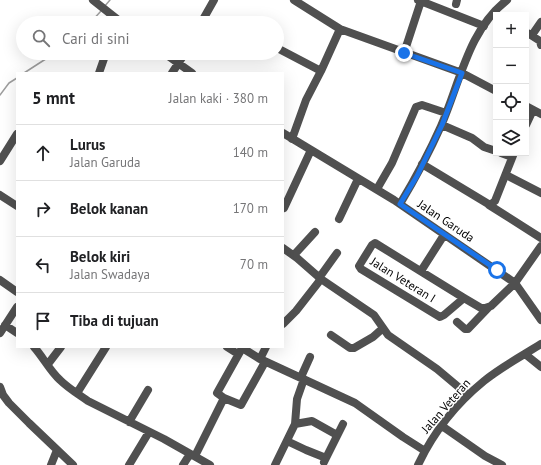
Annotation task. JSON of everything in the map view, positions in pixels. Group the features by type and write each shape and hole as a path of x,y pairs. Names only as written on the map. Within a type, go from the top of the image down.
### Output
{"street":[{"path":"205,16 214,0"},
{"path":"294,0 340,29 462,73 493,89"},
{"path":"306,8 310,0"},
{"path":"498,12 507,0"},
{"path":"404,53 419,1 484,26"},
{"path":"97,2 113,16"},
{"path":"400,204 442,125 470,51 484,26 493,17"},
{"path":"529,34 541,22"},
{"path":"292,139 306,100 340,29"},
{"path":"529,36 540,41 541,45"},
{"path":"284,52 321,71"},
{"path":"99,72 104,60"},
{"path":"174,60 191,72"},
{"path":"173,72 181,60"},
{"path":"377,189 392,163 417,106 422,105 446,114"},
{"path":"529,108 541,114"},
{"path":"442,125 472,138 482,146 493,150"},
{"name":"Jalan Garuda","path":"284,134 377,189 515,283 541,320"},
{"path":"0,161 16,136"},
{"path":"284,208 311,150"},
{"path":"489,205 492,205 495,201 513,156"},
{"path":"422,164 541,238"},
{"path":"506,175 541,193"},
{"path":"339,219 358,178"},
{"path":"0,195 16,205"},
{"path":"294,255 315,232"},
{"path":"421,271 444,235"},
{"name":"Jalan Veteran I","path":"464,298 440,317 359,267 375,243 481,308 489,307"},
{"path":"457,322 465,329 468,329 515,283 541,246"},
{"path":"284,249 294,255 320,279 374,315 382,329 388,335 437,369 468,395"},
{"path":"284,322 296,311 337,253"},
{"path":"0,280 16,291"},
{"path":"0,333 16,308"},
{"path":"5,325 16,332"},
{"path":"331,335 350,348 354,348 373,337 382,329"},
{"name":"Jalan Veteran","path":"418,465 425,451 442,426 468,395 485,380 541,344"},
{"path":"35,348 60,380 76,393 210,465"},
{"path":"48,364 60,348"},
{"path":"76,393 105,348"},
{"path":"229,348 238,354"},
{"path":"266,348 263,360 241,404 239,405 217,394 216,392 242,349 263,360 355,403 425,451"},
{"path":"525,354 541,367"},
{"path":"275,465 295,424 297,399 302,378 310,357"},
{"path":"0,387 3,395 9,403 73,465"},
{"path":"129,422 148,390"},
{"path":"184,465 192,455 224,398"},
{"path":"295,424 312,421 337,435"},
{"path":"287,441 325,460 343,424"},
{"path":"442,426 485,456 502,465"},
{"path":"129,465 149,432"},
{"path":"51,465 57,450"}],"waterway":[{"path":"104,7 110,0"},
{"path":"96,16 101,11"},
{"path":"26,72 44,60"},
{"path":"0,95 9,83 16,79"}],"route":[{"path":"404,53 462,73 442,125 417,176 400,204 497,270"}]}
